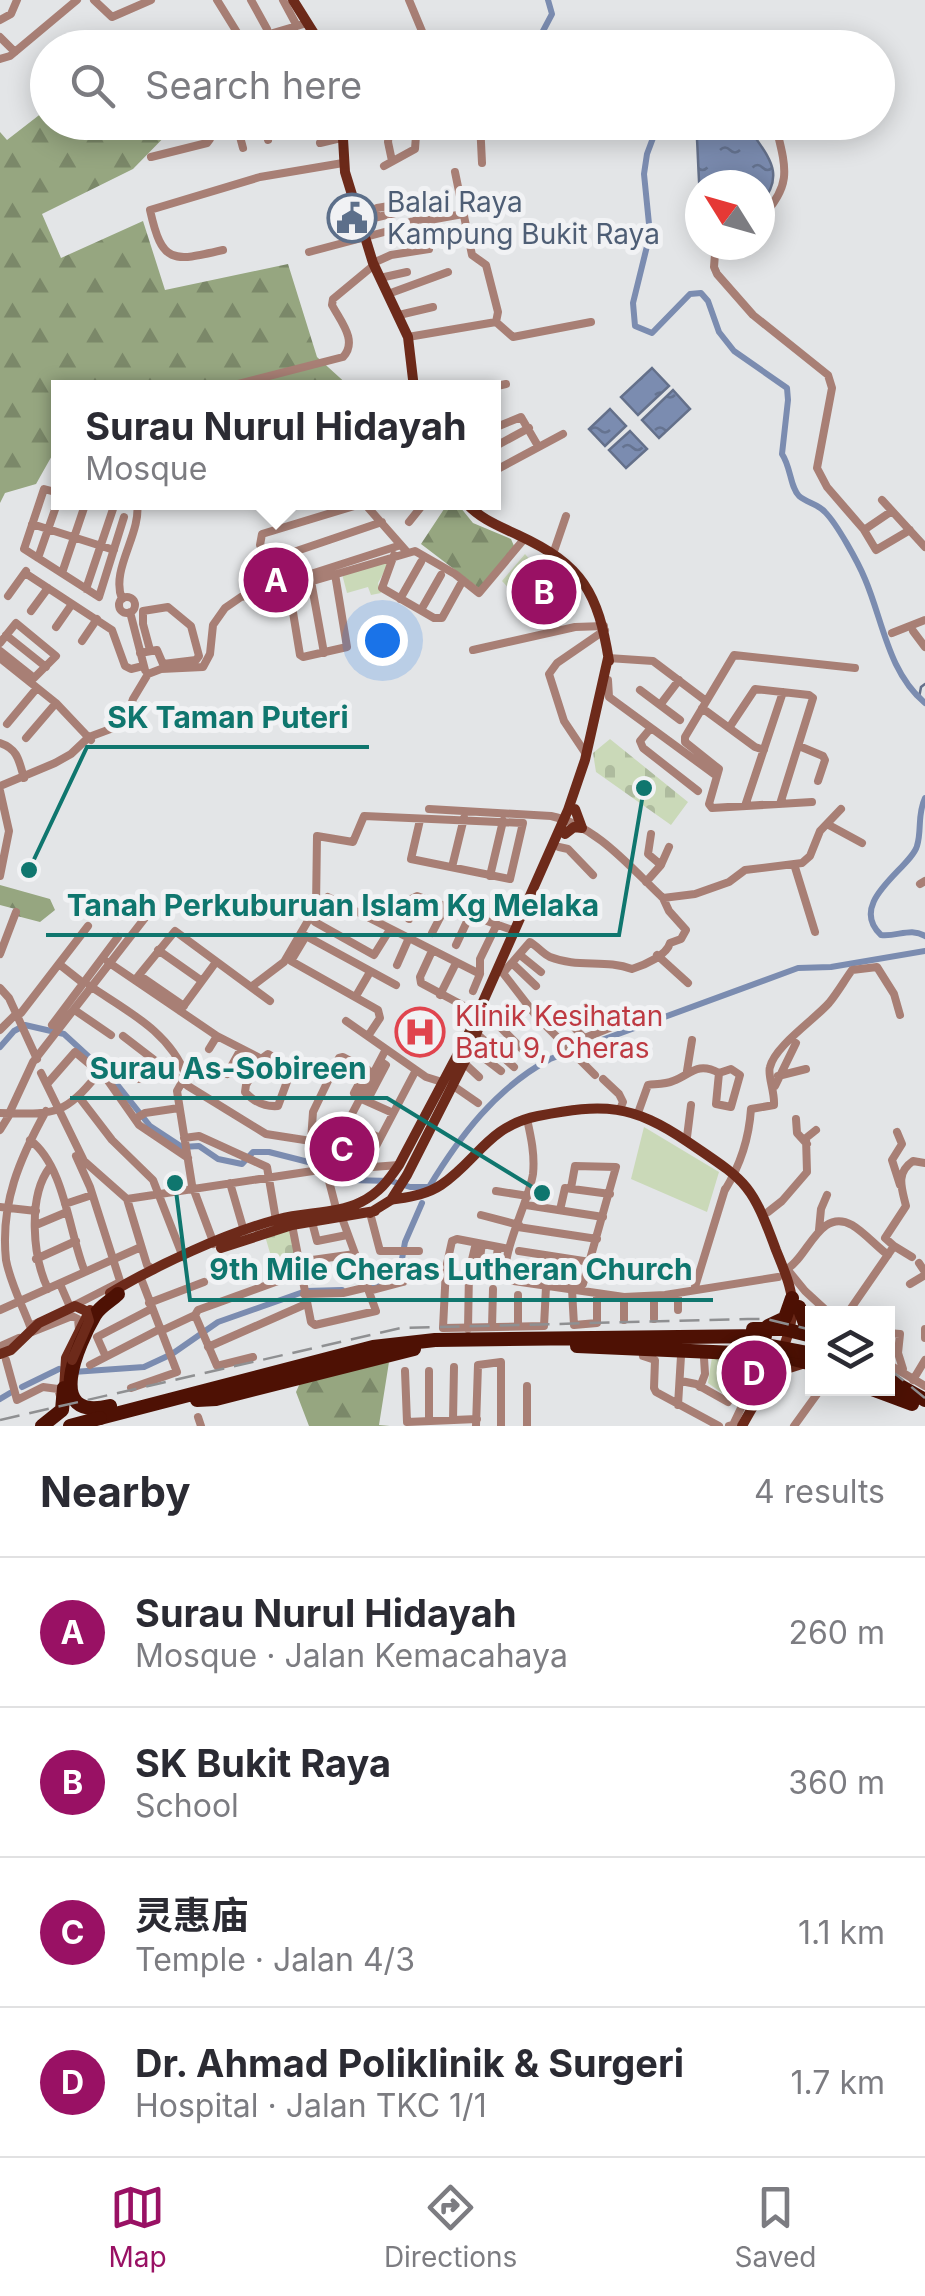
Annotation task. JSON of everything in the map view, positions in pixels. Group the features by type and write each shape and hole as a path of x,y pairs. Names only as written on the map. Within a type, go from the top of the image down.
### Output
{"highway":[{"path":"121,1288 98,1310 69,1375 74,1397 94,1410 330,1356 435,1340 762,1337 805,1344"},
{"path":"798,1298 805,1322"},
{"path":"762,1337 786,1318 798,1298"},
{"path":"66,1376 72,1426 414,1349 762,1337 792,1330 805,1333"},
{"path":"762,1337 805,1352"},
{"path":"556,1344 805,1363"},
{"path":"101,1422 330,1356"},
{"path":"42,1426 62,1410 66,1376"},
{"path":"895,1377 920,1396"},
{"path":"895,1390 920,1396"},
{"path":"895,1392 920,1396"}],"main road":[{"path":"293,0 308,30"},
{"path":"341,140 343,162 373,264 408,337 413,380"},
{"path":"345,140 348,178"},
{"path":"140,1280 154,1269 276,1220 347,1211 370,1213 401,1183 502,972 518,953 559,847 563,819 612,661 604,628 583,580 553,554 526,543 474,510"},
{"path":"447,1083 471,1048 480,1016 563,819 612,661"},
{"path":"563,819 582,828"},
{"path":"563,819 582,828"},
{"path":"347,1211 385,1185 439,1187 497,1132 528,1119 562,1112 620,1110 638,1113 684,1136 736,1170 763,1198 786,1275"},
{"path":"401,1183 428,1197 442,1190 481,1145"},
{"path":"727,1187 736,1179 736,1170"},
{"path":"736,1170 760,1204 798,1298 783,1358 745,1426"},
{"path":"66,1376 66,1358 79,1330 97,1303 121,1288 216,1250 347,1211 401,1183"},
{"path":"66,1376 90,1314 121,1288"},
{"path":"2,1358 39,1323 75,1306 86,1312 89,1320 66,1376"},
{"path":"750,1357 766,1363 765,1389"},
{"path":"765,1389 787,1367 805,1365"}],"street":[{"path":"0,20 11,14 17,0"},
{"path":"41,30 77,0"},
{"path":"94,0 112,17 151,0"},
{"path":"218,0 234,30"},
{"path":"251,0 266,28"},
{"path":"279,30 302,24 283,0"},
{"path":"409,0 422,30"},
{"path":"0,37 15,52"},
{"path":"0,59 30,39"},
{"path":"151,157 210,140"},
{"path":"241,140 243,148"},
{"path":"320,143 333,140"},
{"path":"388,140 388,164 415,149 416,140"},
{"path":"481,140 482,162"},
{"path":"775,202 785,179 778,140"},
{"path":"223,250 191,258 171,254 158,243 150,210 260,177 343,162"},
{"path":"455,172 473,258 486,265 498,312 496,322"},
{"path":"361,222 374,217 377,208 395,209"},
{"path":"309,252 407,226 420,218 424,221 463,214"},
{"path":"437,236 467,232"},
{"path":"253,380 344,357 351,342 332,305 333,299 373,264 391,254 429,248"},
{"path":"715,260 717,274 754,316 828,375 832,388 817,468 827,487 865,529 877,551 910,530"},
{"path":"380,278 407,272"},
{"path":"388,294 448,272"},
{"path":"399,315 433,307"},
{"path":"496,322 512,337 591,322"},
{"path":"408,337 496,322"},
{"path":"397,358 409,353"},
{"path":"501,385 506,384"},
{"path":"501,425 521,416 538,446"},
{"path":"501,442 529,428"},
{"path":"501,466 563,434"},
{"path":"51,492 44,489 24,549 99,597 124,517"},
{"path":"882,500 925,547"},
{"path":"38,558 54,510"},
{"path":"62,573 83,510"},
{"path":"86,589 108,510"},
{"path":"114,510 137,522"},
{"path":"137,510 118,584 124,598 120,608 130,612 142,660"},
{"path":"335,574 347,647 300,655 290,585 259,537 342,510"},
{"path":"371,510 404,549"},
{"path":"409,522 419,510"},
{"path":"865,529 892,511"},
{"path":"553,554 566,516"},
{"path":"272,558 382,522"},
{"path":"32,524 114,550"},
{"path":"290,585 404,549 423,553 479,594 526,543"},
{"path":"8,596 26,572 112,630 125,666 142,660 161,669 203,667 211,650 213,625 225,608 248,594 312,581 394,556 404,549"},
{"path":"394,556 382,588 440,620 463,580"},
{"path":"400,599 421,562"},
{"path":"421,610 441,575"},
{"path":"312,581 324,653"},
{"path":"31,611 48,588"},
{"path":"56,627 72,604"},
{"path":"0,876 9,831 0,789 71,754 91,737 127,722 142,660 149,648 144,611 168,607 191,626 199,656 196,660 163,664 159,652 149,648"},
{"path":"82,641 97,619"},
{"path":"892,633 925,620"},
{"path":"0,654 32,678 46,667 56,656 16,623 3,639 46,667"},
{"path":"473,650 576,627 604,628"},
{"path":"586,754 562,717 549,674 557,663 604,628"},
{"path":"913,631 923,642"},
{"path":"0,654 91,737"},
{"path":"812,802 712,808 709,804 720,769 685,742 685,736 734,655 854,668"},
{"path":"612,661 648,659 679,680 729,728 764,750"},
{"path":"608,680 610,696 714,774"},
{"path":"660,705 679,680"},
{"path":"8,724 37,688"},
{"path":"729,728 755,689 809,694 813,698 780,804"},
{"path":"640,690 680,720"},
{"path":"745,806 783,692"},
{"path":"26,738 56,704"},
{"path":"610,708 614,704 622,706"},
{"path":"650,729 640,741 643,748 698,791"},
{"path":"0,743 9,746 19,758 24,779"},
{"path":"799,746 823,756 818,782"},
{"path":"420,820 411,859 510,879 524,824 429,809"},
{"path":"663,898 695,894 728,882 745,870 802,863 841,809"},
{"path":"251,987 284,962 316,907 318,836 356,840 364,816 420,820 465,815 563,819"},
{"path":"452,868 465,815"},
{"path":"490,876 503,821"},
{"path":"827,824 862,843"},
{"path":"582,828 663,898 669,912 686,930 681,939 668,945 666,952 632,970 616,963 581,963 550,957 530,942 502,972 568,1049 620,1094 620,1110"},
{"path":"652,834 648,854 661,864"},
{"path":"559,847 568,850 594,875"},
{"path":"646,882 669,848"},
{"path":"794,864 814,932"},
{"path":"409,919 414,896 515,931"},
{"path":"328,897 480,974"},
{"path":"432,933 446,906"},
{"path":"0,954 16,912"},
{"path":"0,1130 58,1029 148,914"},
{"path":"456,945 470,915"},
{"path":"315,922 374,955 389,930"},
{"path":"473,991 480,974 480,959 496,924"},
{"path":"0,1030 88,926"},
{"path":"137,978 175,931 215,966 270,1000"},
{"path":"368,1036 380,1014 356,996 347,995 291,963 306,936 396,985"},
{"path":"58,1029 76,1011 118,937"},
{"path":"397,964 408,940"},
{"path":"158,950 202,981"},
{"path":"432,951 420,980 440,995 497,1024 531,1058"},
{"path":"518,953 542,972"},
{"path":"656,955 688,983"},
{"path":"110,962 182,1008 217,1036 259,1058"},
{"path":"440,995 456,962"},
{"path":"59,964 160,1034 176,1054 185,1081"},
{"path":"512,964 536,986"},
{"path":"182,1008 215,966"},
{"path":"777,1081 768,1071 786,1044 826,1006 852,970 877,967 894,994 900,1016"},
{"path":"356,996 370,972"},
{"path":"0,991 16,1015 47,1084 53,1111 92,1195 121,1288 86,1299 30,1326 6,1262 4,1207 18,1161 30,1140 53,1111 80,1097 98,1074"},
{"path":"586,1008 604,1030"},
{"path":"76,1011 111,1035"},
{"path":"560,1013 584,1038"},
{"path":"568,1049 632,1018 629,1014"},
{"path":"346,1021 418,1071 447,1083 478,1104"},
{"path":"477,1034 514,1067"},
{"path":"122,1036 163,1068 266,1134 311,1141"},
{"path":"209,1050 217,1036"},
{"path":"638,1113 648,1085 676,1080 686,1071 692,1040"},
{"path":"736,1170 749,1136 751,1109 774,1105 777,1081 796,1043"},
{"path":"471,1048 502,1072"},
{"path":"363,1098 370,1071 386,1049"},
{"path":"226,1074 243,1050"},
{"path":"47,1084 75,1052 106,1078 146,1131 186,1147"},
{"path":"268,1054 292,1068 278,1106 266,1106 246,1092 259,1058 268,1054"},
{"path":"292,1226 312,1322 326,1323 376,1312 347,1235 347,1211 311,1141 313,1112 341,1056 370,1071"},
{"path":"342,1133 385,1067 380,1061"},
{"path":"116,1062 138,1080 153,1077 163,1068"},
{"path":"464,1063 479,1078"},
{"path":"686,1071 710,1069 719,1073 730,1069 740,1075 730,1107 716,1104 719,1073"},
{"path":"777,1081 806,1069"},
{"path":"374,1150 418,1071"},
{"path":"185,1081 177,1091 193,1188 214,1244"},
{"path":"80,1097 112,1140 150,1177 183,1257"},
{"path":"363,1098 394,1113"},
{"path":"558,1098 562,1112"},
{"path":"684,1136 691,1106"},
{"path":"139,1117 179,1108"},
{"path":"8,1112 53,1111"},
{"path":"53,1111 84,1161 124,1200 139,1247 147,1265 154,1269"},
{"path":"528,1119 534,1157 527,1201 505,1279 624,1298 766,1279 786,1275 821,1229 834,1221 847,1222 888,1256"},
{"path":"796,1119 797,1133 807,1144"},
{"path":"347,1123 380,1138"},
{"path":"768,1212 807,1172 808,1133 816,1130"},
{"path":"896,1132 902,1144 892,1160 906,1206 885,1238 916,1260 925,1274 910,1284"},
{"path":"186,1147 199,1136 265,1165 276,1220"},
{"path":"19,1397 2,1358 1,1344 82,1309 86,1299 66,1208 42,1150 30,1140"},
{"path":"900,1186 908,1164 925,1162"},
{"path":"512,1274 547,1285 582,1285 616,1167 575,1166 570,1188"},
{"path":"48,1289 36,1259 36,1210 50,1167"},
{"path":"124,1200 325,1167 346,1168 401,1183"},
{"path":"230,1183 244,1231"},
{"path":"678,1310 700,1270 727,1187"},
{"path":"560,1210 564,1190 570,1188 610,1194"},
{"path":"496,1191 560,1210 603,1217"},
{"path":"36,1225 92,1195"},
{"path":"821,1229 821,1210 827,1195"},
{"path":"4,1207 36,1210"},
{"path":"370,1213 378,1250 419,1252"},
{"path":"481,1215 518,1226 597,1239"},
{"path":"312,1222 317,1241 347,1235"},
{"path":"821,1229 834,1235"},
{"path":"552,1256 556,1233"},
{"path":"547,1285 545,1326 443,1328 450,1243 457,1240 590,1262"},
{"path":"36,1259 76,1241"},
{"path":"479,1244 478,1272 492,1273 498,1247"},
{"path":"468,1328 469,1272 479,1244"},
{"path":"852,1306 894,1246"},
{"path":"0,1310 139,1247"},
{"path":"298,1262 355,1254"},
{"path":"700,1270 703,1282 713,1284"},
{"path":"90,1365 198,1310 300,1273"},
{"path":"686,1291 786,1275"},
{"path":"131,1388 175,1375 172,1358 140,1280"},
{"path":"105,1355 97,1337 150,1306 204,1282"},
{"path":"208,1346 304,1295 343,1293 403,1282"},
{"path":"60,1284 70,1307"},
{"path":"492,1328 493,1289"},
{"path":"572,1290 572,1323 596,1324 597,1294"},
{"path":"518,1295 518,1326"},
{"path":"654,1296 654,1318"},
{"path":"624,1298 624,1320"},
{"path":"798,1298 814,1306"},
{"path":"194,1315 217,1366 253,1357"},
{"path":"63,1318 76,1317 79,1330"},
{"path":"925,1328 925,1338"},
{"path":"895,1334 900,1334 898,1353 903,1369 895,1373"},
{"path":"643,1356 655,1360 656,1392 719,1426"},
{"path":"678,1405 680,1356"},
{"path":"729,1426 734,1425 760,1368 750,1357"},
{"path":"172,1358 187,1360"},
{"path":"700,1387 705,1374 704,1358"},
{"path":"920,1396 925,1360"},
{"path":"405,1371 404,1420 477,1422 478,1364 501,1362 501,1426"},
{"path":"453,1420 454,1367"},
{"path":"429,1371 429,1421"},
{"path":"19,1397 66,1376"},
{"path":"681,1381 728,1402"},
{"path":"502,1386 529,1386 526,1426"},
{"path":"19,1397 43,1387 55,1387 60,1392 62,1410"},
{"path":"794,1426 816,1396"}],"green space":[{"path":"30,122 30,140 161,140 133,169 42,214 61,258 143,221 165,290 288,264 317,357 342,380 51,380 51,457 36,484 5,493 0,503 0,132 7,140"},
{"path":"443,510 462,510 473,523 511,539 514,546 480,589 421,544"},
{"path":"525,554 543,575 516,596 502,581"},
{"path":"390,561 378,583 381,593 371,595 368,587 347,593 342,574"},
{"path":"610,739 688,802 671,825 596,772 593,753"},
{"path":"0,885 50,899 55,910 40,922 17,916 19,910 0,905"},
{"path":"644,1127 719,1172 707,1212 631,1179"},
{"path":"290,1228 298,1271 278,1280 265,1236"},
{"path":"712,1357 744,1361 726,1396 708,1383"},
{"path":"389,1362 379,1425 390,1426 309,1426 296,1392 300,1383"}],"water":[{"path":"697,140 757,140 773,170 699,170"},
{"path":"652,368 669,386 638,415 621,397"},
{"path":"673,390 690,409 659,438 642,420"},
{"path":"610,409 626,426 605,446 589,429"},
{"path":"630,431 647,449 626,468 609,450"}],"waterway":[{"path":"544,30 552,14 548,0"},
{"path":"652,140 644,174 650,234 633,303 635,326 652,333 690,294 701,293 708,301 719,332 734,351 787,388 782,454 794,487 799,496 825,512 841,534 865,579 895,661 925,703"},
{"path":"919,698 925,684"},
{"path":"925,798 917,846 875,898 871,910 872,923 881,935 914,932 925,936"},
{"path":"0,1047 25,1025 64,1034 112,1078 150,1126 182,1147 199,1146 218,1159 242,1164 253,1152 269,1152 332,1168 348,1180 429,1187 453,1150 496,1099 550,1059 798,968 831,967 925,951"},
{"path":"364,1286 399,1276 405,1242 422,1203"},
{"path":"73,1372 144,1367 172,1354 218,1322 306,1291 342,1290"},
{"path":"22,1387 59,1369"},
{"path":"0,1399 10,1393"}],"railway":[{"path":"0,1420 401,1328 766,1319 805,1328"},
{"path":"895,1374 925,1398"}],"place":[{"name":"Balai Raya Kampung Bukit Raya","path":"352,218"},
{"name":"Surau Nurul Hidayah","path":"276,580"},
{"name":"SK Bukit Raya","path":"544,592"},
{"name":"Tanah Perkuburuan Islam Kg Melaka","path":"644,788"},
{"name":"SK Taman Puteri","path":"29,870"},
{"name":"Klinik Kesihatan Batu 9, Cheras","path":"420,1032"},
{"name":"灵惠庙","path":"342,1149"},
{"name":"9th Mile Cheras Lutheran Church","path":"175,1183"},
{"name":"Surau As-Sobireen","path":"542,1193"},
{"name":"Dr. Ahmad Poliklinik & Surgeri","path":"754,1373"}]}
